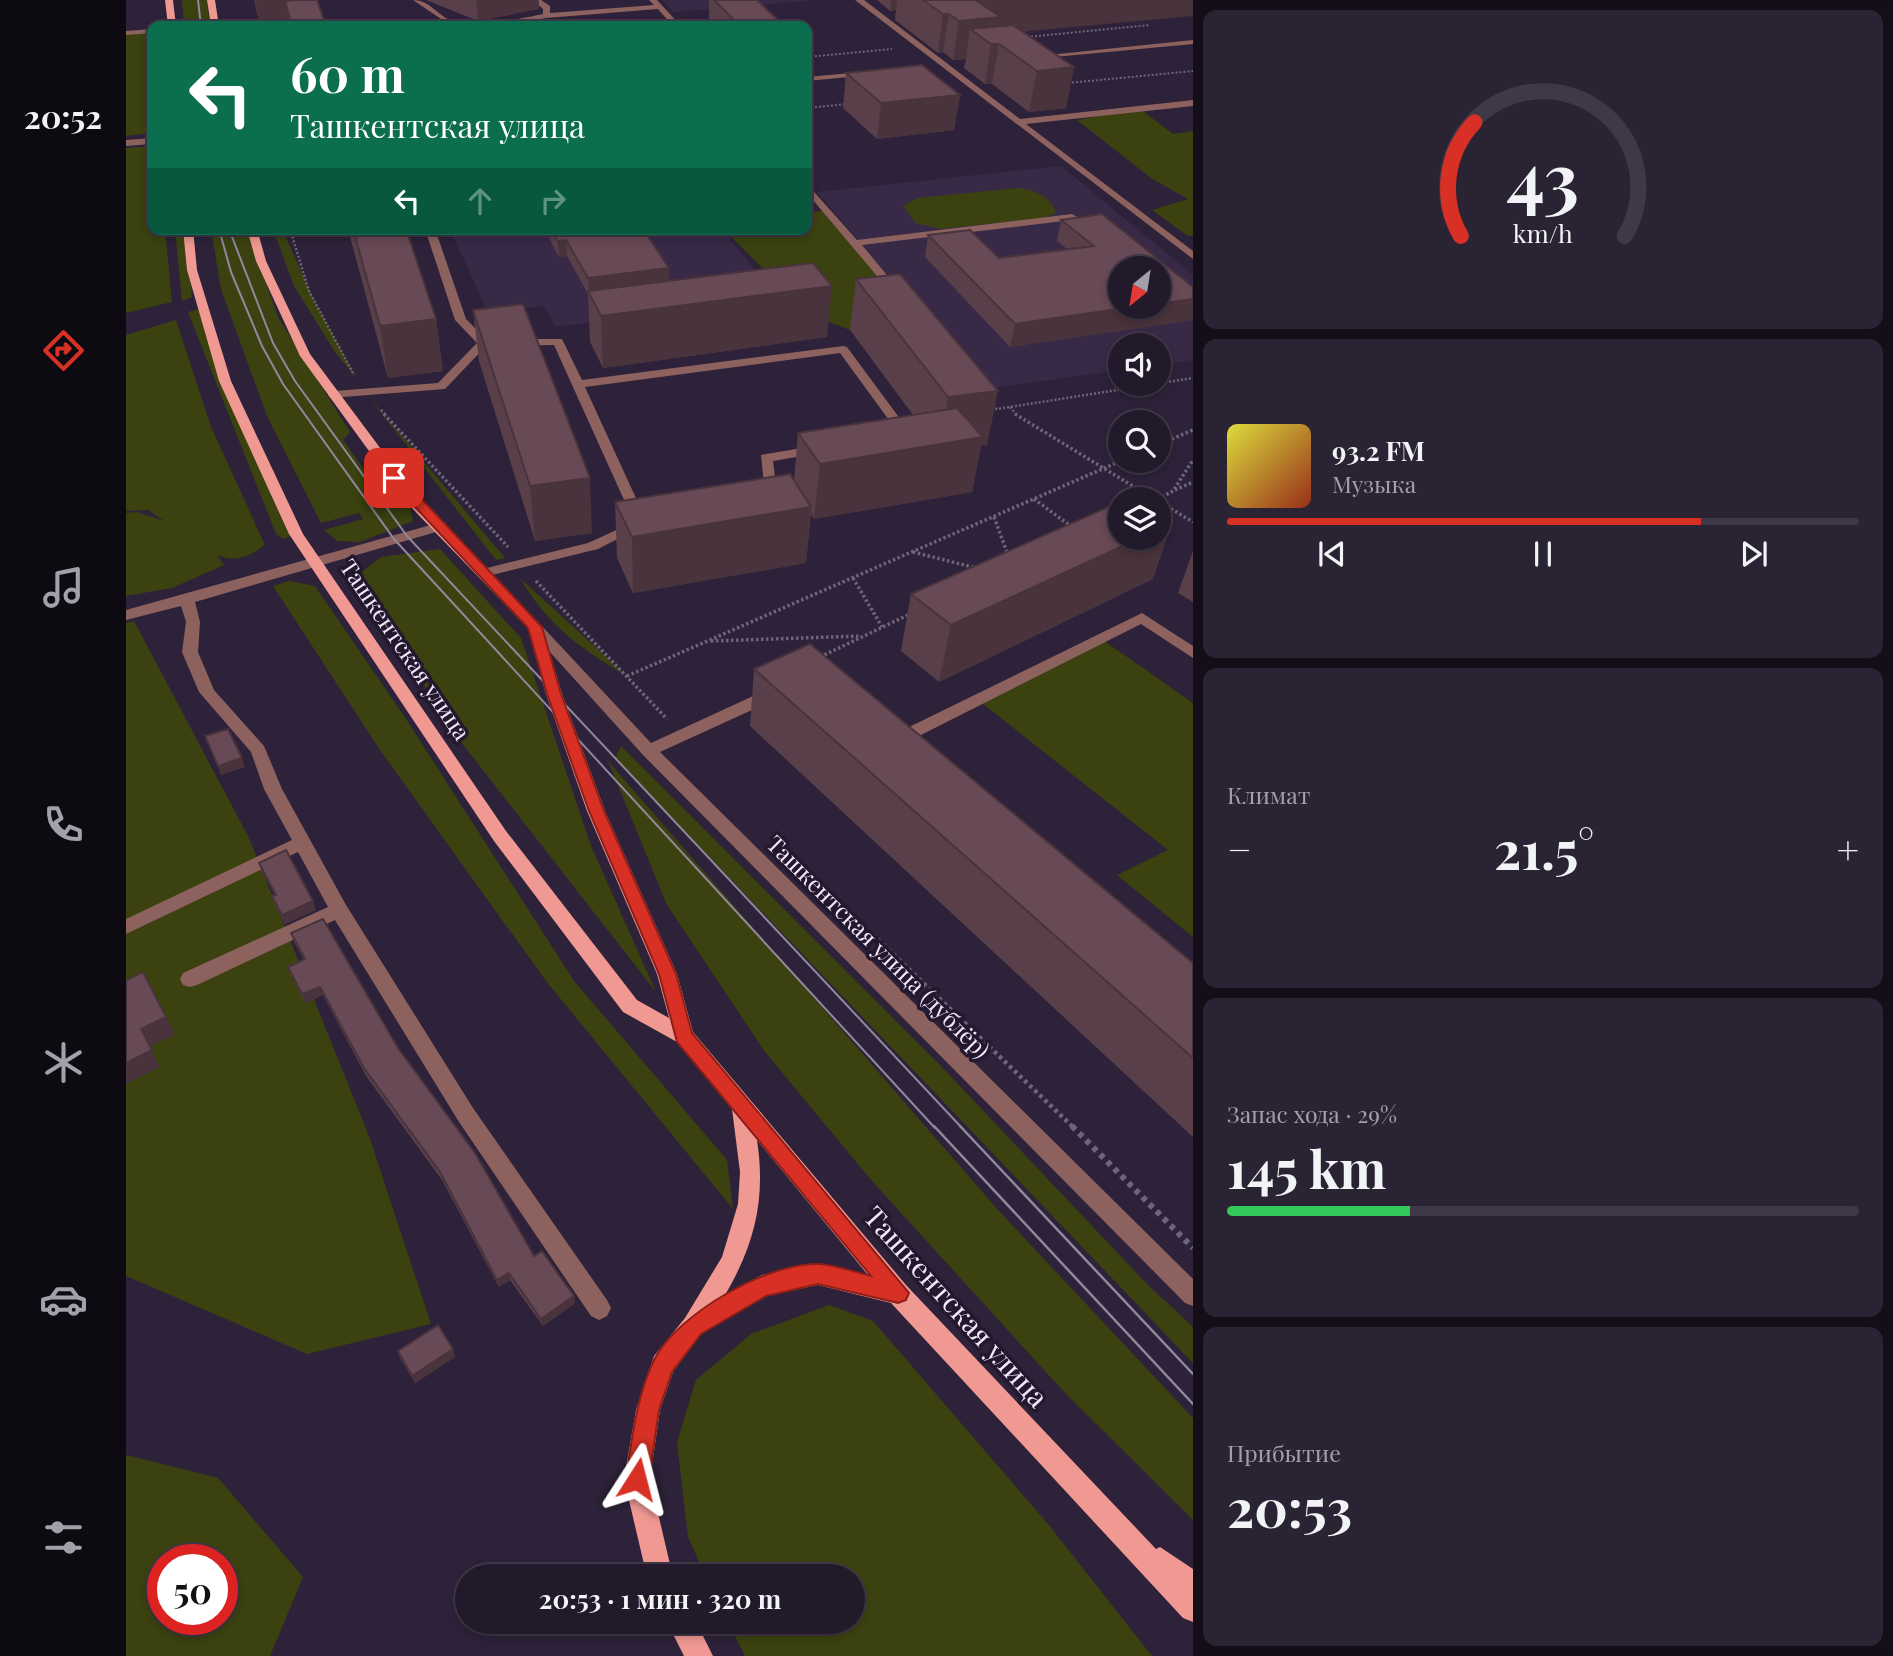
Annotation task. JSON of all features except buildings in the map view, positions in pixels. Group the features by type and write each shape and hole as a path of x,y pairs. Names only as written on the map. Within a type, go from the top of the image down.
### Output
{"main road":[{"path":"169,0 171,21"},
{"path":"211,0 214,21"},
{"name":"Ташкентская улица","path":"189,235 192,270 225,381 296,534 313,564 500,836 630,1006 684,1036 898,1293 1193,1608"},
{"name":"Ташкентская улица","path":"254,235 261,261 304,354 378,457 438,527 535,627 554,694 596,811 667,974 684,1036"},
{"path":"656,1564 637,1479 648,1410 663,1365 694,1326 732,1261 749,1204 751,1172 742,1106"},
{"path":"694,1326 762,1286 818,1274 898,1293"},
{"path":"1116,1526 1193,1586"},
{"path":"687,1634 699,1656"}],"street":[{"path":"417,0 448,21"},
{"path":"537,0 547,8 546,16"},
{"path":"653,0 673,21"},
{"path":"861,0 917,47 1020,122 1193,256"},
{"path":"520,21 546,16 659,7"},
{"path":"879,16 891,15"},
{"path":"126,33 147,31"},
{"path":"1027,58 1193,42"},
{"path":"931,67 961,64"},
{"path":"812,79 876,72"},
{"path":"862,74 876,84"},
{"path":"1020,122 1193,103"},
{"path":"126,143 147,141"},
{"path":"812,193 905,302"},
{"path":"854,243 1072,217"},
{"path":"432,235 461,320 482,343"},
{"path":"334,395 440,386 482,343 558,341 647,522 593,546 522,561 484,573"},
{"path":"578,384 843,349 906,435 894,437"},
{"path":"758,504 772,502 766,458 830,447"},
{"path":"126,615 187,600 438,527"},
{"path":"187,600 192,622 190,652 207,692 258,750 273,789 339,910 466,1115 599,1308"},
{"path":"909,734 1142,618 1193,653"},
{"name":"Ташкентская улица (дублёр)","path":"535,627 649,751 1193,1295"},
{"path":"649,751 792,684"},
{"path":"126,927 303,842"},
{"path":"190,979 339,910"}],"path":[{"path":"1018,38 1153,25"},
{"path":"812,57 917,47"},
{"path":"292,235 309,291 365,391 522,561 531,576 674,727 670,741"},
{"path":"992,406 997,409 1193,378"},
{"path":"1010,407 1017,416 1136,487"},
{"path":"1171,439 1193,430"},
{"path":"1173,491 1193,460"},
{"path":"627,676 1108,467"},
{"path":"1173,491 1193,482"},
{"path":"1034,499 1082,534"},
{"path":"1171,509 1193,522"},
{"path":"994,517 1013,566"},
{"path":"913,552 986,570"},
{"path":"853,578 882,627"},
{"path":"819,657 917,611"},
{"path":"709,641 864,636"},
{"path":"863,926 1100,1153 1193,1248"}],"shaded area":[{"path":"662,0 817,0 673,12"},
{"path":"1061,166 1170,256 1108,256 1108,319 1171,319 1171,257 1193,275 1193,360 1171,363 1171,333 1108,333 1108,372 985,389 817,192"},
{"path":"453,235 727,235 776,297 555,327 544,306 488,313"}],"green space":[{"path":"182,0 207,0 209,21 184,21"},
{"path":"147,31 147,134 126,136 126,33"},
{"path":"1140,109 1173,134 1193,131 1193,235 1188,236 1152,210 1188,199 1151,178 1077,120"},
{"path":"147,146 147,235 166,235 172,302 126,313 126,148"},
{"path":"1018,188 1041,195 1050,202 1056,213 1043,218 940,229 916,223 903,206 917,198"},
{"path":"827,210 921,322 850,330 809,314 729,235 812,235 812,212"},
{"path":"176,235 186,235 192,297 182,301"},
{"path":"212,235 249,235 278,317 350,432 343,440 385,499 410,506 413,521 360,542 337,541 324,530 363,519 359,513 321,523 267,416 221,289"},
{"path":"275,235 285,235 315,302 357,379 335,352 294,286"},
{"path":"203,308 226,384 296,534 283,539 276,534 188,312"},
{"path":"176,320 211,427 265,545 242,557 217,555 224,565 172,588 126,596 126,513 137,512 164,521 148,510 126,511 126,335"},
{"path":"365,392 505,558 496,560"},
{"path":"440,549 521,638 591,846 656,992 461,742 354,578 381,557"},
{"path":"520,578 627,676 567,635 542,610"},
{"path":"289,581 315,586 406,719 574,981 727,1160 733,1209 546,981 380,750 273,586"},
{"path":"134,621 249,838 369,1136 431,1324 307,1354 126,1276 126,623"},
{"path":"1100,638 1193,703 1193,937 1117,875 1168,850 978,700"},
{"path":"621,746 940,1065 1146,1283 1193,1327 1193,1363 615,758"},
{"path":"608,761 999,1211 1193,1418 1193,1520 1065,1393 872,1181 765,1052 667,905"},
{"path":"829,1305 873,1321 1048,1524 1152,1656 745,1656 734,1634 865,1634 865,1564 700,1564 688,1537 677,1442 696,1380 751,1334"},
{"path":"126,1455 218,1478 303,1577 270,1656 126,1656"}],"tram line":[{"path":"198,0 200,21"},
{"path":"221,235 231,272 262,346 283,384 394,539 935,1128"},
{"path":"231,235 273,343 295,381 407,536 962,1128"},
{"path":"934,1126 1193,1404"},
{"path":"960,1126 1193,1374"}],"route":[{"path":"394,478 535,627 554,694 596,811 667,974 684,1036 898,1293 818,1274 762,1286 694,1326 663,1365 648,1410 637,1479"}]}
